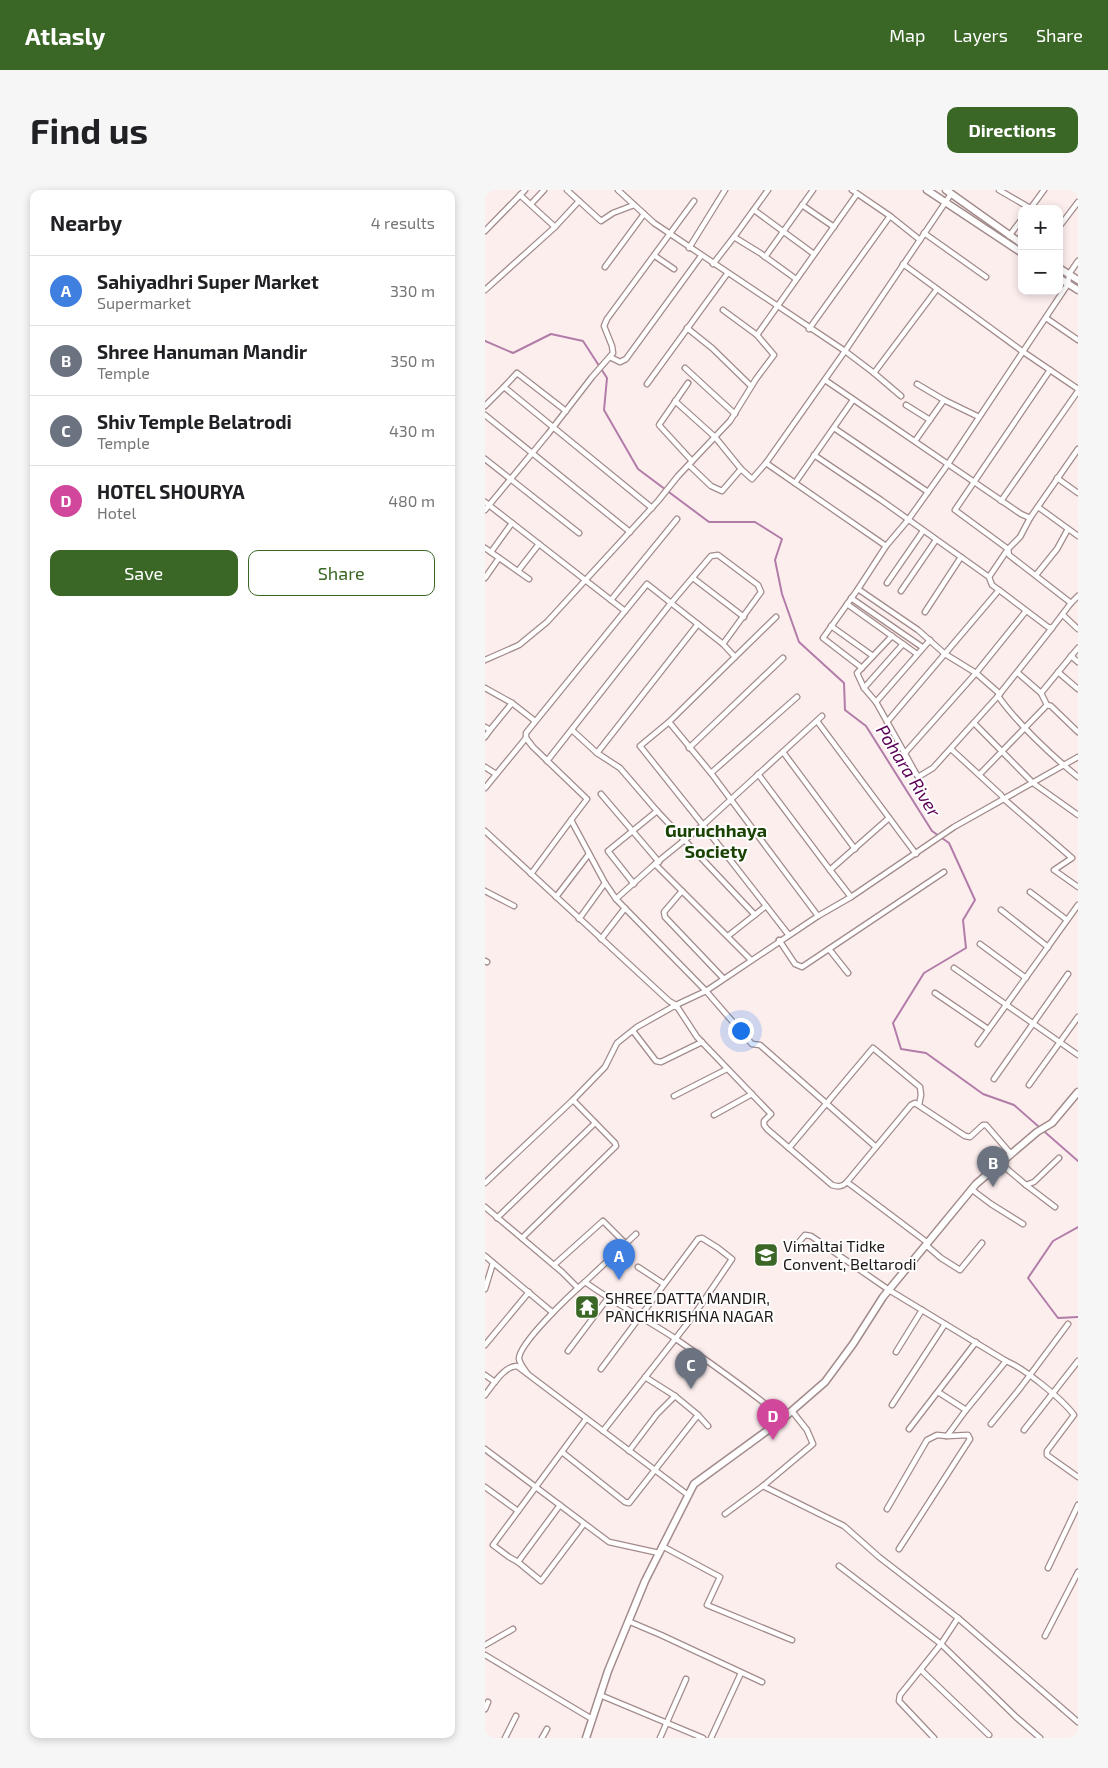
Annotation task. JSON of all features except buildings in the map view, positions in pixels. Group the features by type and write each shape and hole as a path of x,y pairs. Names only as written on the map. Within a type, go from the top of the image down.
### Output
{"street":[{"path":"485,231 525,190"},
{"path":"531,204 545,190"},
{"path":"567,190 601,221 613,212 634,205"},
{"path":"618,190 643,214 671,235 776,307 845,351 901,396"},
{"path":"689,248 725,190"},
{"path":"713,264 735,237 768,190"},
{"path":"765,257 813,190"},
{"path":"852,190 890,216 920,240"},
{"path":"927,190 937,193 945,201 1018,250"},
{"path":"999,190 1025,205"},
{"path":"1032,205 1044,190"},
{"path":"675,401 715,437 741,469 752,479 766,463 845,351 920,240 945,201 948,192 1018,241"},
{"path":"757,335 857,194"},
{"path":"520,195 555,227"},
{"path":"485,510 487,504 533,453 613,353 604,326 607,319 671,235 695,200"},
{"path":"485,290 555,227 579,201"},
{"path":"1063,222 1078,202"},
{"path":"802,205 834,227"},
{"path":"754,210 814,254"},
{"path":"605,267 643,214"},
{"path":"809,328 890,216"},
{"path":"1005,241 1018,225"},
{"path":"924,233 986,277"},
{"path":"735,237 796,279"},
{"path":"655,256 675,269"},
{"path":"608,358 620,362 626,359 701,256"},
{"path":"862,668 823,638 886,546 928,492 1046,318 1068,284 1069,274 1078,261"},
{"path":"903,264 1078,390 1001,500"},
{"path":"1063,270 1078,280"},
{"path":"647,384 727,274"},
{"path":"1063,281 1078,290"},
{"path":"874,373 937,289"},
{"path":"485,660 519,645 547,622 735,414 751,386 774,355 757,335 723,310"},
{"path":"1046,318 1078,340"},
{"path":"687,328 712,348 751,386"},
{"path":"685,368 735,414"},
{"path":"1050,370 955,510 1008,549 1009,555 1071,604"},
{"path":"485,406 517,373 566,411"},
{"path":"825,380 1021,514 1030,518"},
{"path":"688,383 659,425 711,486 722,491 741,469"},
{"path":"917,384 979,417"},
{"path":"504,387 652,508"},
{"path":"795,483 853,400"},
{"path":"915,441 944,400"},
{"path":"906,405 930,420"},
{"path":"485,415 630,532"},
{"path":"834,428 928,492"},
{"path":"989,577 1008,549 1021,537 1030,518 1078,449"},
{"path":"814,455 989,577 992,585 1048,627 1052,628"},
{"path":"485,459 579,532"},
{"path":"766,463 886,546"},
{"path":"1057,478 1078,493"},
{"path":"487,504 625,612"},
{"path":"1038,507 1078,536"},
{"path":"611,600 677,519"},
{"path":"491,552 512,523"},
{"path":"1036,575 1057,549 1068,529"},
{"path":"887,583 923,531"},
{"path":"901,591 936,540"},
{"path":"518,571 539,544"},
{"path":"485,548 529,579"},
{"path":"547,761 671,603 711,556 718,555 758,585 761,592 723,644"},
{"path":"925,612 961,557"},
{"path":"485,578 499,558"},
{"path":"693,578 744,617"},
{"path":"485,788 526,738 526,733 535,721 647,584 723,644 735,656"},
{"path":"858,589 930,640 945,654 976,673 999,695 1007,708 1025,727 1078,777"},
{"path":"887,722 999,590"},
{"path":"892,636 857,673 864,688 876,702 918,777 933,768 999,695 1078,596"},
{"path":"851,598 922,648"},
{"path":"847,604 917,654"},
{"path":"905,754 976,673 1026,611"},
{"path":"1063,614 1078,629"},
{"path":"775,617 669,722 640,746 788,934"},
{"path":"597,753 698,624"},
{"path":"831,626 873,656"},
{"path":"876,702 930,640"},
{"path":"864,688 903,644"},
{"path":"1041,693 1078,648"},
{"path":"1071,656 1078,662"},
{"path":"689,748 783,658"},
{"path":"1018,672 1041,693 1047,705 1051,706 1078,732"},
{"path":"1058,672 1078,690"},
{"path":"485,688 511,703 535,721"},
{"path":"711,773 797,697"},
{"path":"485,736 511,703"},
{"path":"980,774 1047,705"},
{"path":"616,899 703,825 823,716"},
{"path":"817,721 916,854"},
{"path":"669,722 711,773 818,916"},
{"path":"974,723 1003,750 1033,783 1078,815"},
{"path":"485,727 490,730"},
{"path":"572,730 597,753 620,768 657,811 755,915"},
{"path":"526,738 587,799 531,874"},
{"path":"951,749 980,774 1004,799 1072,858 1054,870 1078,887"},
{"path":"783,752 855,848"},
{"path":"485,1183 573,1100 605,1067 617,1043 633,1031 676,1005 706,991 788,934 851,897 954,827 1078,757"},
{"path":"485,767 497,774"},
{"path":"758,774 851,897"},
{"path":"601,794 682,891 751,960"},
{"path":"634,884 608,851 657,811"},
{"path":"830,870 889,818"},
{"path":"571,820 605,883 616,899 706,991 752,1044 760,1045 876,1147"},
{"path":"485,831 669,1001 676,1005 702,1042 771,1114 764,1125 832,1185 843,1186 911,1105 915,1103 965,1136 970,1137 983,1125 986,1125 1011,1154"},
{"path":"556,897 589,854"},
{"path":"779,940 795,964 802,967 944,872"},
{"path":"579,919 605,883"},
{"path":"485,891 514,906"},
{"path":"682,891 664,912 665,917 723,978"},
{"path":"1030,892 1067,920"},
{"path":"728,936 766,906"},
{"path":"601,939 625,908"},
{"path":"978,1044 1077,908"},
{"path":"1001,910 1048,946"},
{"path":"980,944 1026,978"},
{"path":"829,949 848,973"},
{"path":"954,968 1078,1056"},
{"path":"994,1079 1068,974"},
{"path":"935,993 989,1029"},
{"path":"1029,1085 1078,1018"},
{"path":"633,1031 656,1061 661,1062 702,1042"},
{"path":"789,1148 873,1048 920,1087 919,1105"},
{"path":"674,1096 727,1069"},
{"path":"586,1738 607,1671 645,1580 694,1484 783,1418 825,1382 889,1290 971,1189 1037,1132 1052,1122 1078,1092"},
{"path":"715,1115 752,1094"},
{"path":"521,1238 615,1149 615,1143 573,1100"},
{"path":"497,1218 595,1123"},
{"path":"1026,1185 1034,1182 1059,1158"},
{"path":"1000,1163 1055,1207"},
{"path":"847,1182 927,1244 941,1258 960,1270 982,1243"},
{"path":"971,1189 1023,1224"},
{"path":"485,1207 554,1265 578,1288"},
{"path":"554,1265 603,1221 625,1243"},
{"path":"527,1372 520,1362 520,1353 552,1312 636,1234"},
{"path":"799,1242 805,1235 811,1236 889,1290 1030,1375 1074,1415 1047,1451 1047,1455 1078,1477"},
{"path":"601,1370 698,1239 702,1238 732,1259 694,1315 603,1431"},
{"path":"485,1256 552,1312"},
{"path":"485,1289 493,1263"},
{"path":"638,1267 664,1284"},
{"path":"585,1282 675,1339 760,1399 783,1418"},
{"path":"485,1344 529,1292"},
{"path":"568,1351 608,1298"},
{"path":"895,1352 923,1310"},
{"path":"891,1405 945,1324"},
{"path":"991,1424 1068,1324"},
{"path":"909,1429 976,1342"},
{"path":"947,1436 1006,1361"},
{"path":"1023,1430 1078,1361"},
{"path":"485,1395 495,1382 511,1367 517,1366 688,1495"},
{"path":"485,1375 495,1382"},
{"path":"645,1377 675,1396 708,1426"},
{"path":"938,1392 966,1410"},
{"path":"629,1451 657,1414 675,1396"},
{"path":"725,1514 763,1486 813,1444 807,1430 791,1411"},
{"path":"562,1452 625,1502 629,1503 698,1415"},
{"path":"584,1524 541,1581 493,1545 586,1419"},
{"path":"887,1509 927,1440 937,1435 968,1436 970,1439 899,1549"},
{"path":"485,1449 609,1542 659,1553"},
{"path":"763,1486 844,1526 879,1557 958,1618 1078,1722"},
{"path":"485,1487 518,1511"},
{"path":"518,1562 560,1505"},
{"path":"1047,1568 1078,1505"},
{"path":"662,1546 720,1577 707,1604 792,1640"},
{"path":"839,1566 941,1644 1015,1717 1040,1738"},
{"path":"1045,1636 1078,1572"},
{"path":"935,1738 899,1700 900,1696 941,1644 958,1618"},
{"path":"628,1621 762,1682"},
{"path":"485,1645 513,1628"},
{"path":"485,1656 592,1719"},
{"path":"921,1670 989,1735"},
{"path":"711,1738 741,1673"},
{"path":"660,1738 686,1680"},
{"path":"600,1695 703,1738"},
{"path":"485,1709 488,1702"},
{"path":"505,1738 516,1716"},
{"path":"542,1738 547,1729"}],"waterway":[{"name":"Pohara River","path":"485,341 513,353 551,334 583,341 607,378 604,410 638,469 709,522 755,522 782,539 775,560 782,594 799,642 844,683 845,710 866,726 932,831 949,843 975,900 963,920 966,948 924,973 893,1023 901,1049 926,1053 983,1094 1014,1105 1078,1161"},
{"name":"Pohara River","path":"1078,1227 1053,1241 1028,1278 1058,1318 1078,1317"}],"place":[{"name":"Shree Hanuman Mandir","path":"993,1187"},
{"name":"Vimaltai Tidke Convent, Beltarodi","path":"766,1255"},
{"name":"Sahiyadhri Super Market","path":"619,1280"},
{"name":"SHREE DATTA MANDIR, PANCHKRISHNA NAGAR","path":"587,1307"},
{"name":"Shiv Temple Belatrodi","path":"691,1389"},
{"name":"HOTEL SHOURYA","path":"773,1440"}],"district":[{"name":"Guruchhaya Society","path":"716,841"}]}
